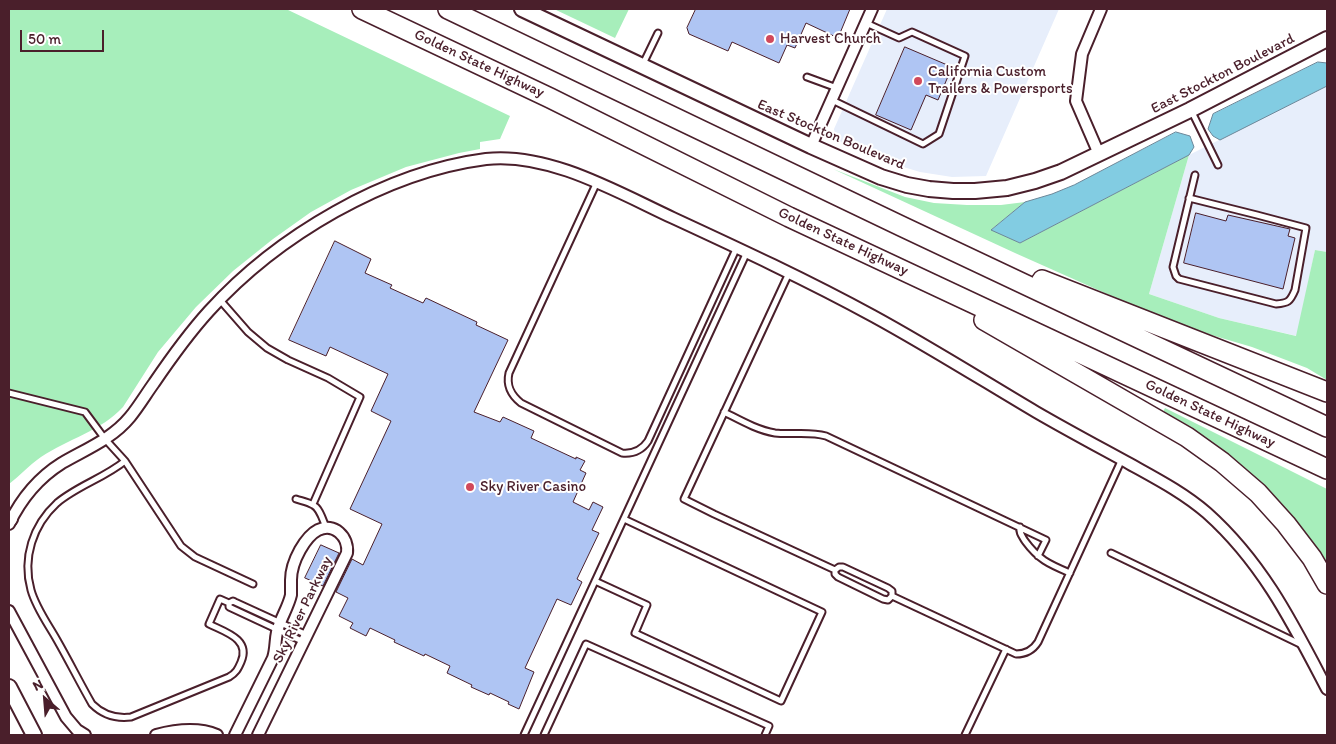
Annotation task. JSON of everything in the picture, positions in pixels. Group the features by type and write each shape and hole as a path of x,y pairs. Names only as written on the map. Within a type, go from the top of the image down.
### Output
{"highway":[{"name":"Golden State Highway","path":"362,9 550,98 789,217 1327,469"},
{"path":"448,9 1327,427"},
{"path":"901,226 1327,392"},
{"path":"955,294 986,321 1171,428 1222,462 1275,511 1298,539 1327,584"}],"main road":[{"name":"East Stockton Boulevard","path":"522,9 811,146 881,177 922,188 953,191 1008,188 1061,172 1190,110 1327,38"},
{"path":"9,687 34,735"}],"street":[{"path":"811,146 872,9"},
{"path":"1099,154 1076,101 1082,54 1101,9"},
{"path":"9,521 22,499 47,474 59,465 105,439 123,425 184,342 220,300 238,282 277,250 325,218 390,185 450,166 511,158 537,162 583,176 789,272 889,325 1038,413 1184,495 1212,518 1261,573 1286,612 1327,689"},
{"name":"Sky River Parkway","path":"235,735 273,658 279,626 289,602 296,558 311,535 320,529 332,528 341,533 347,542 347,553 258,735"},
{"path":"9,611 66,718 77,730 85,735"},
{"path":"156,735 188,730 216,735"}],"lane":[{"path":"831,100 923,144 939,134 964,56 912,32 899,38 866,23"},
{"path":"642,66 658,33"},
{"path":"807,76 836,88"},
{"path":"1190,110 1218,165"},
{"path":"1189,198 1306,228 1291,300 1284,304 1276,304 1179,279 1176,276 1173,267 1189,198 1195,175"},
{"path":"597,182 509,373 508,384 512,395 521,403 622,453 636,452 648,441 737,247"},
{"path":"524,735 747,252"},
{"path":"789,272 684,499 835,570"},
{"path":"220,300 248,332 267,348 288,360 328,378 360,398 313,504"},
{"path":"9,393 85,412 125,462 181,546 195,557 253,584"},
{"path":"724,412 767,431 813,433 826,436 1046,540 1038,556"},
{"path":"892,596 1016,654 1028,652 1036,646 1122,460"},
{"path":"125,462 66,497 51,509 39,526 29,556 29,579 35,600 92,704 107,715 119,718 131,716 232,676 237,671 244,652 242,644 236,638 209,624 220,599 229,603 233,601 306,639"},
{"path":"296,499 307,504 313,504"},
{"path":"313,504 326,528"},
{"path":"595,581 647,605 635,633 781,701 822,612 624,519"},
{"path":"1020,527 1021,535 1032,551 1046,562 1070,573"},
{"path":"1111,553 1305,646"},
{"path":"835,570 841,566 890,589 892,596"},
{"path":"835,570 838,578 885,600 890,599 892,596"},
{"path":"544,735 586,644 769,726 765,735"},
{"path":"966,735 1006,649"}],"shaded area":[{"path":"887,9 1059,9 986,176 952,177 920,172 887,162 838,141 835,136 834,129"},
{"path":"1327,86 1327,252 1315,250 1297,336 1219,318 1149,294 1189,155"}],"green space":[{"path":"9,9 286,9 510,116 500,139 480,142 480,149 406,167 351,190 311,212 273,239 233,271 196,307 158,352 123,407 95,429 62,445 32,463 9,484"},
{"path":"554,9 629,9 615,38"},
{"path":"1189,155 1149,294 1219,318 1296,336 1315,250 1327,252 1327,380 1307,368 1252,347 1191,329 1143,310 833,169 905,197 934,203 1001,205 1025,202 992,229 1020,243"},
{"path":"1165,408 1327,489 1327,569 1162,414"}],"water":[{"path":"1318,62 1327,63 1327,86 1220,140 1213,136 1208,129 1213,114"},
{"path":"1176,132 1190,136 1194,147 1189,155 1020,243 991,230 1025,202 1074,185"}],"building":[{"name":"Harvest Church","path":"696,9 850,9 838,38 806,23 795,48 787,45 779,63 732,42 728,51 689,34 687,28"},
{"name":"California Custom Trailers & Powersports","path":"905,47 952,67 938,100 926,95 911,130 876,115"},
{"path":"1196,213 1226,221 1228,215 1290,229 1288,236 1295,238 1283,289 1184,263"},
{"name":"Sky River Casino","path":"335,241 371,259 365,273 392,285 390,288 423,303 426,298 477,322 476,325 508,340 474,412 500,422 503,417 534,431 531,438 576,459 576,457 585,461 580,470 586,473 573,502 589,510 593,502 603,507 592,530 599,533 577,579 582,582 571,605 557,599 525,668 534,672 519,709 490,693 489,695 471,687 472,685 447,673 450,666 394,642 395,640 370,628 366,636 350,628 353,623 339,616 348,598 336,592 352,559 363,565 382,524 350,509 391,421 371,411 388,374 330,347 326,356 289,340"},
{"path":"321,545 339,553 323,586 305,578"}],"place":[{"name":"Harvest Church","path":"770,39"},
{"name":"California Custom Trailers & Powersports","path":"918,81"},
{"name":"Sky River Casino","path":"470,487"}]}
